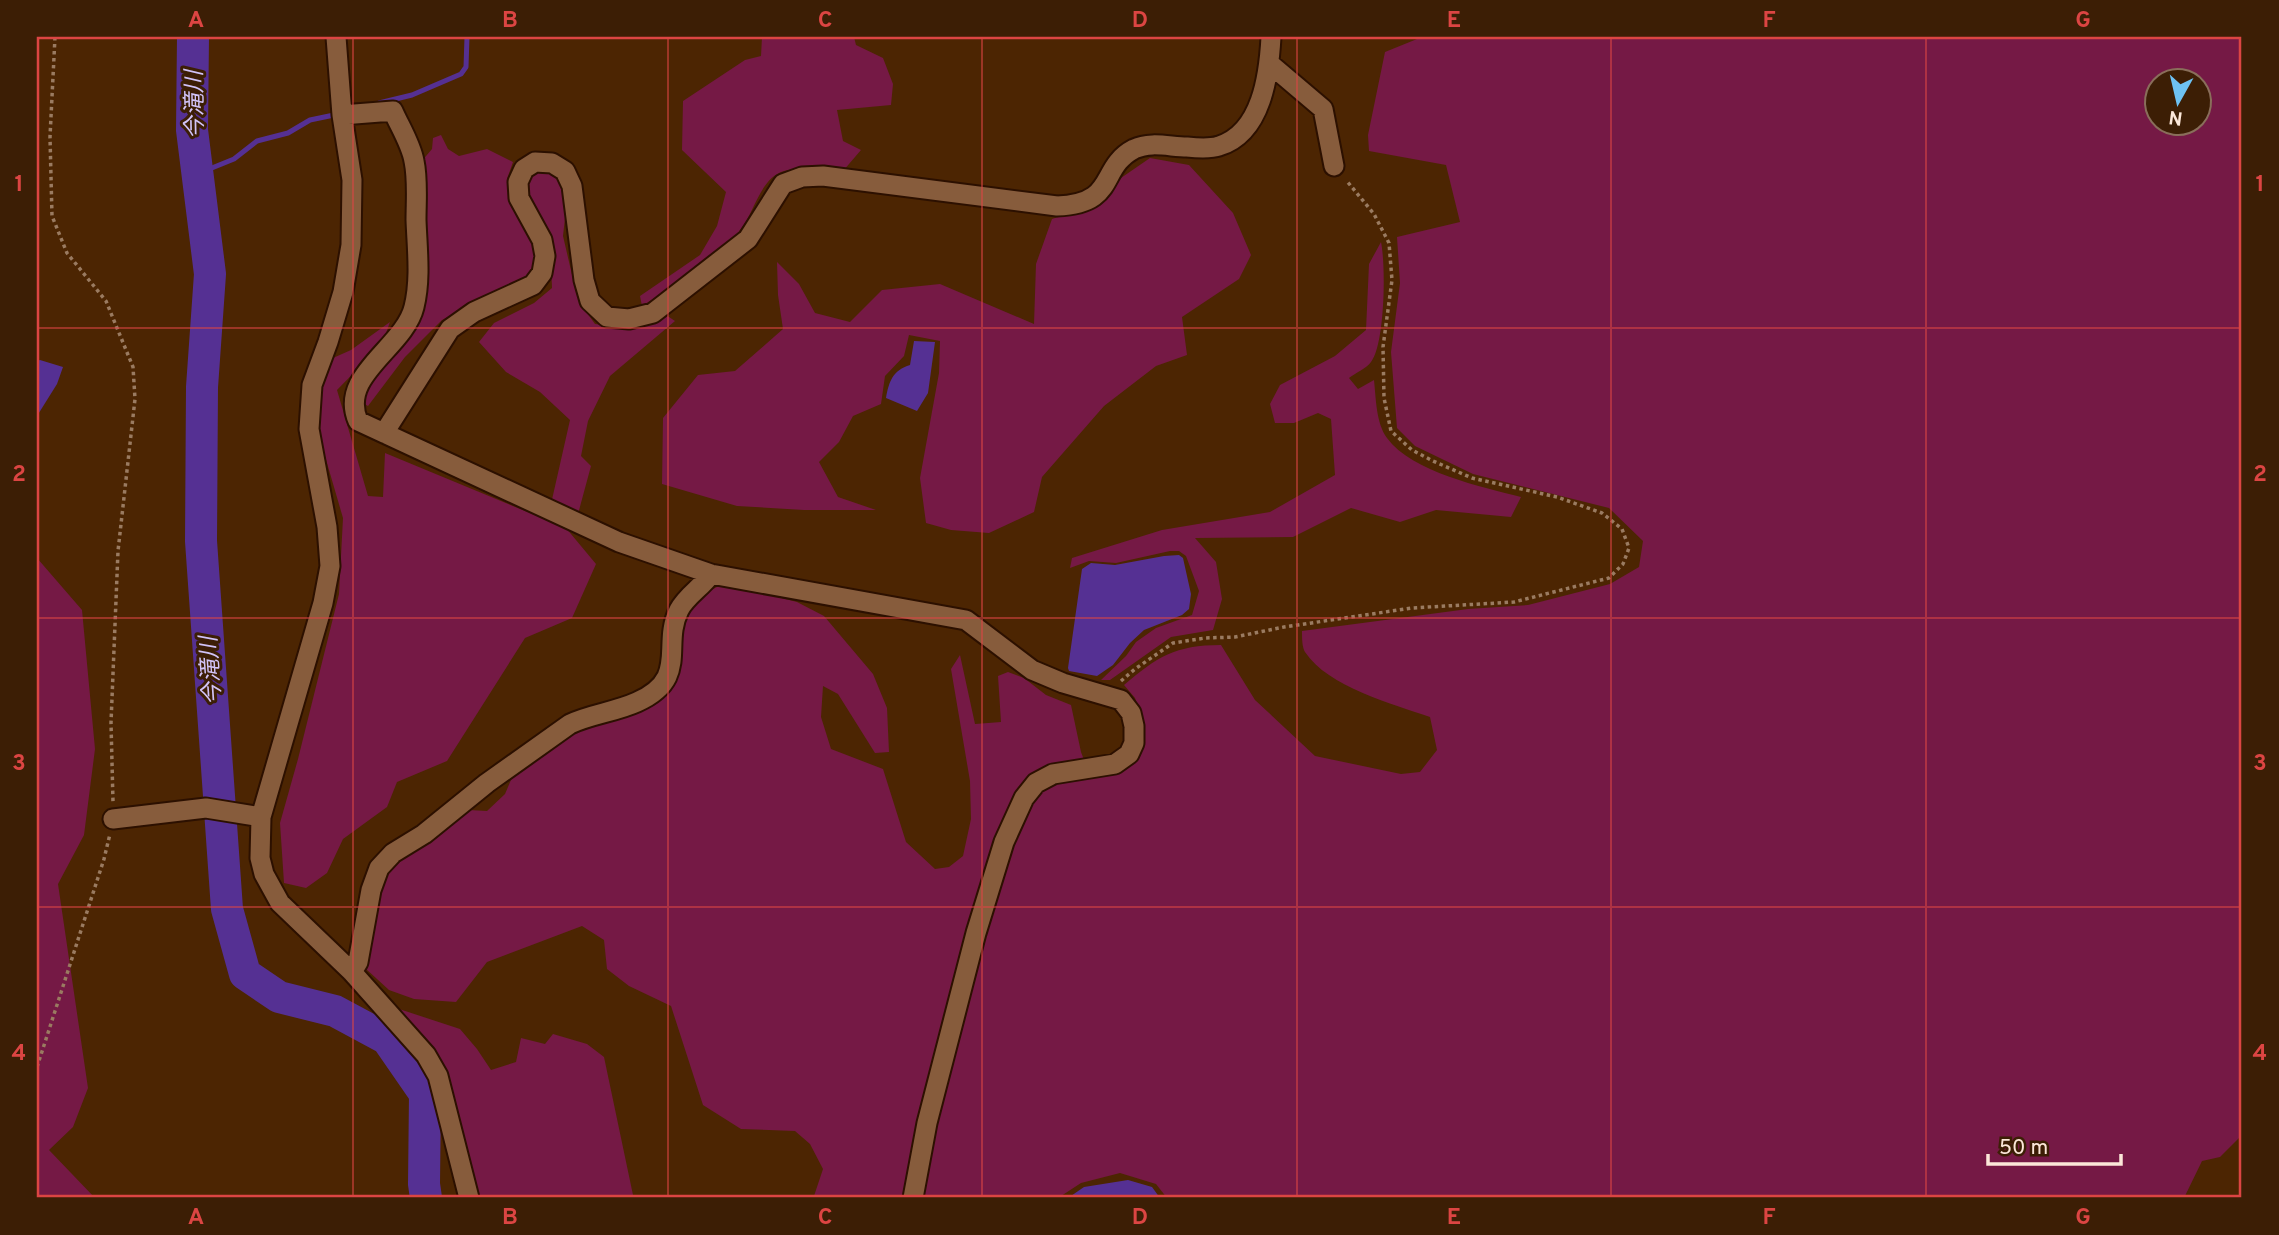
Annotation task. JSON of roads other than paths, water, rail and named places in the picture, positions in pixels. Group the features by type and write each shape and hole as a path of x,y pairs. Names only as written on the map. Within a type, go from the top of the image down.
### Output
{"street":[{"path":"336,37 342,115 352,180 351,245 343,292 312,385 309,429 327,527 330,566 324,603 253,816 264,874 280,904 352,972 426,1055 438,1076 469,1198"},
{"path":"384,433 450,329 474,312 533,285 542,273 545,256 542,240 519,198 518,182 524,169 535,162 552,163 565,171 572,186 584,280 590,301 607,317 629,319 653,313 748,240 783,184 802,177 823,176 1057,206 1073,205 1095,197 1120,161 1134,149 1152,144 1186,148 1219,147 1240,134 1257,110 1270,64 1271,37"},
{"path":"1270,64 1323,109 1334,166"},
{"path":"342,115 393,111 414,159 417,266 414,307 407,325 356,386 352,402 358,421 619,542 712,575 966,620 1032,670 1063,683 1121,700 1131,713 1134,743 1129,754 1115,764 1053,774 1036,783 1024,798 1004,842 976,933 927,1123 913,1198"},
{"path":"352,972 358,962 371,890 379,868 393,853 424,834 487,783 570,724 637,702 652,693 665,680 672,663 674,623 679,608 712,575"},
{"path":"113,819 206,808 253,816"}],"waterway":[{"name":"今滝川","path":"193,37 192,130 210,274 202,387 201,541 227,909 245,974 279,997 335,1011 387,1039 425,1094 426,1198"},
{"path":"379,103 412,95 461,74 466,67 467,37"},
{"path":"197,174 234,159 257,141 288,133 310,120 334,115"}]}
